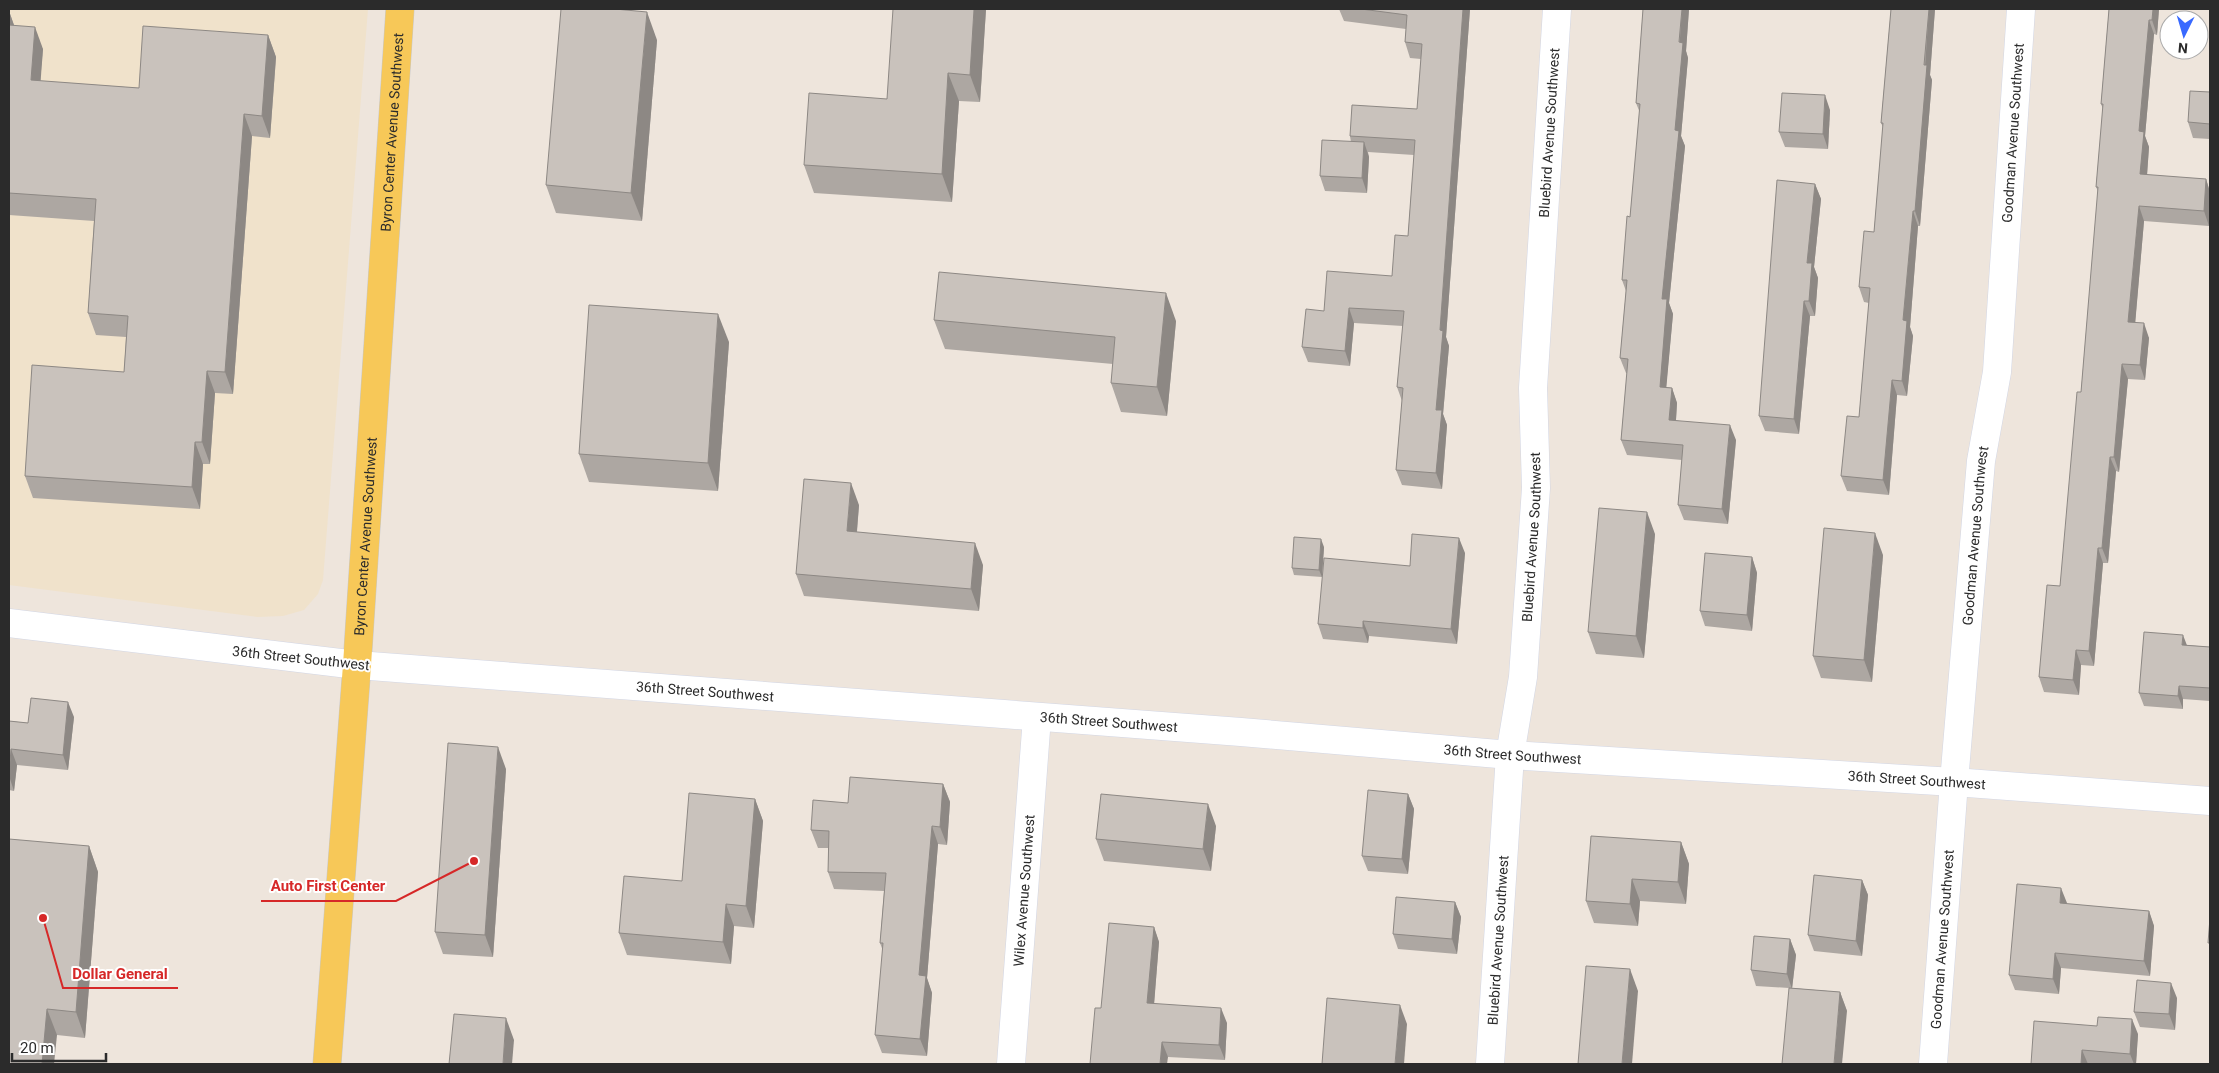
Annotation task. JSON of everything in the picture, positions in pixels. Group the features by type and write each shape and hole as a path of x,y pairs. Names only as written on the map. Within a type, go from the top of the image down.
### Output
{"main road":[{"name":"Byron Center Avenue Southwest","path":"327,1064 357,665 400,9"}],"street":[{"name":"Bluebird Avenue Southwest","path":"1490,1064 1510,755 1523,677 1536,488 1533,388 1557,9"},
{"name":"Goodman Avenue Southwest","path":"1933,1064 1981,461 1996,372 2020,9"},
{"name":"36th Street Southwest","path":"9,623 357,665 1510,755 1954,782 2210,802"},
{"name":"Wilex Avenue Southwest","path":"1011,1064 1037,717"}],"shaded area":[{"path":"9,9 368,9 323,580 318,594 304,610 283,616 257,617 9,585"}],"building":[{"path":"561,9 615,9 647,12 631,193 546,185"},
{"path":"893,9 974,9 970,75 948,73 942,174 804,165 809,93 887,99"},
{"path":"1361,9 1463,9 1440,330 1443,331 1436,410 1442,410 1436,473 1396,470 1403,388 1397,387 1404,311 1349,308 1345,351 1302,347 1306,309 1324,311 1327,271 1392,276 1395,235 1408,236 1415,140 1350,136 1352,105 1417,109 1422,44 1405,42 1407,15"},
{"path":"1643,9 1682,9 1679,42 1683,43 1675,130 1679,131 1662,299 1667,299 1660,387 1672,388 1669,420 1730,425 1722,509 1678,505 1683,445 1621,440 1628,359 1620,358 1627,280 1622,280 1627,216 1630,217 1640,104 1636,103"},
{"path":"1891,9 1929,9 1924,65 1927,65 1915,211 1913,211 1903,320 1907,321 1902,381 1892,380 1883,480 1841,476 1847,416 1859,417 1870,288 1859,287 1864,231 1874,232"},
{"path":"2109,9 2153,9 2152,20 2149,20 2139,131 2144,132 2140,174 2206,179 2204,211 2139,206 2128,322 2144,323 2140,365 2122,364 2114,457 2110,457 2102,548 2098,548 2089,651 2076,650 2073,680 2039,677 2047,585 2060,586 2077,392 2081,392 2098,187 2096,187 2103,104 2101,104"},
{"path":"9,25 35,27 31,80 139,88 143,26 268,35 262,116 244,114 225,372 207,371 202,442 195,442 192,487 25,476 32,365 124,372 128,316 88,313 96,199 9,193"},
{"path":"2190,91 2210,92 2210,124 2188,122"},
{"path":"1782,93 1825,95 1823,134 1779,132"},
{"path":"1322,140 1364,142 1362,178 1320,176"},
{"path":"1777,180 1815,184 1807,263 1812,263 1809,301 1804,301 1794,419 1759,416"},
{"path":"939,272 1166,293 1157,387 1111,383 1115,337 934,320"},
{"path":"589,305 718,314 708,463 579,454"},
{"path":"804,479 851,483 847,531 975,543 971,589 796,574"},
{"path":"1599,508 1647,512 1636,636 1588,632"},
{"path":"1824,528 1875,533 1864,660 1813,656"},
{"path":"1412,534 1459,538 1451,629 1363,621 1363,628 1318,624 1324,558 1410,566"},
{"path":"1294,537 1321,539 1319,570 1292,568"},
{"path":"1705,553 1752,557 1747,615 1700,611"},
{"path":"2144,632 2183,635 2182,645 2210,647 2210,688 2179,686 2178,696 2139,693"},
{"path":"31,698 68,702 63,755 11,749 9,776 9,721 28,723"},
{"path":"448,743 498,747 485,935 435,932"},
{"path":"850,777 943,784 940,827 932,826 919,975 926,976 920,1039 875,1035 883,943 880,943 886,873 828,872 829,831 811,830 813,800 848,803"},
{"path":"1368,790 1408,794 1402,859 1362,856"},
{"path":"689,793 755,799 746,906 726,904 723,942 619,933 624,876 682,881"},
{"path":"1101,794 1208,804 1203,849 1096,839"},
{"path":"1591,836 1681,842 1678,882 1632,879 1630,904 1586,901"},
{"path":"9,839 89,846 76,1012 47,1009 42,1064 9,1064"},
{"path":"1814,875 1862,880 1856,941 1808,935"},
{"path":"2017,884 2061,888 2060,903 2149,911 2144,961 2055,953 2053,979 2009,975"},
{"path":"1396,897 1455,902 1452,939 1393,934"},
{"path":"2210,918 2210,943 2208,943"},
{"path":"1109,923 1154,927 1147,1003 1221,1008 1219,1045 1162,1042 1160,1064 1090,1064 1095,1008 1101,1008"},
{"path":"1754,936 1790,939 1787,974 1751,970"},
{"path":"1586,966 1630,969 1622,1064 1578,1064"},
{"path":"2137,980 2171,983 2169,1014 2134,1012"},
{"path":"1789,988 1840,992 1834,1064 1782,1064"},
{"path":"1327,998 1400,1005 1395,1064 1322,1064"},
{"path":"454,1014 506,1018 503,1064 449,1064"},
{"path":"2098,1017 2132,1019 2130,1054 2082,1050 2081,1064 2031,1064 2034,1021 2097,1026"}],"place":[{"name":"Auto First Center","path":"474,861"},
{"name":"Dollar General","path":"43,918"}]}
